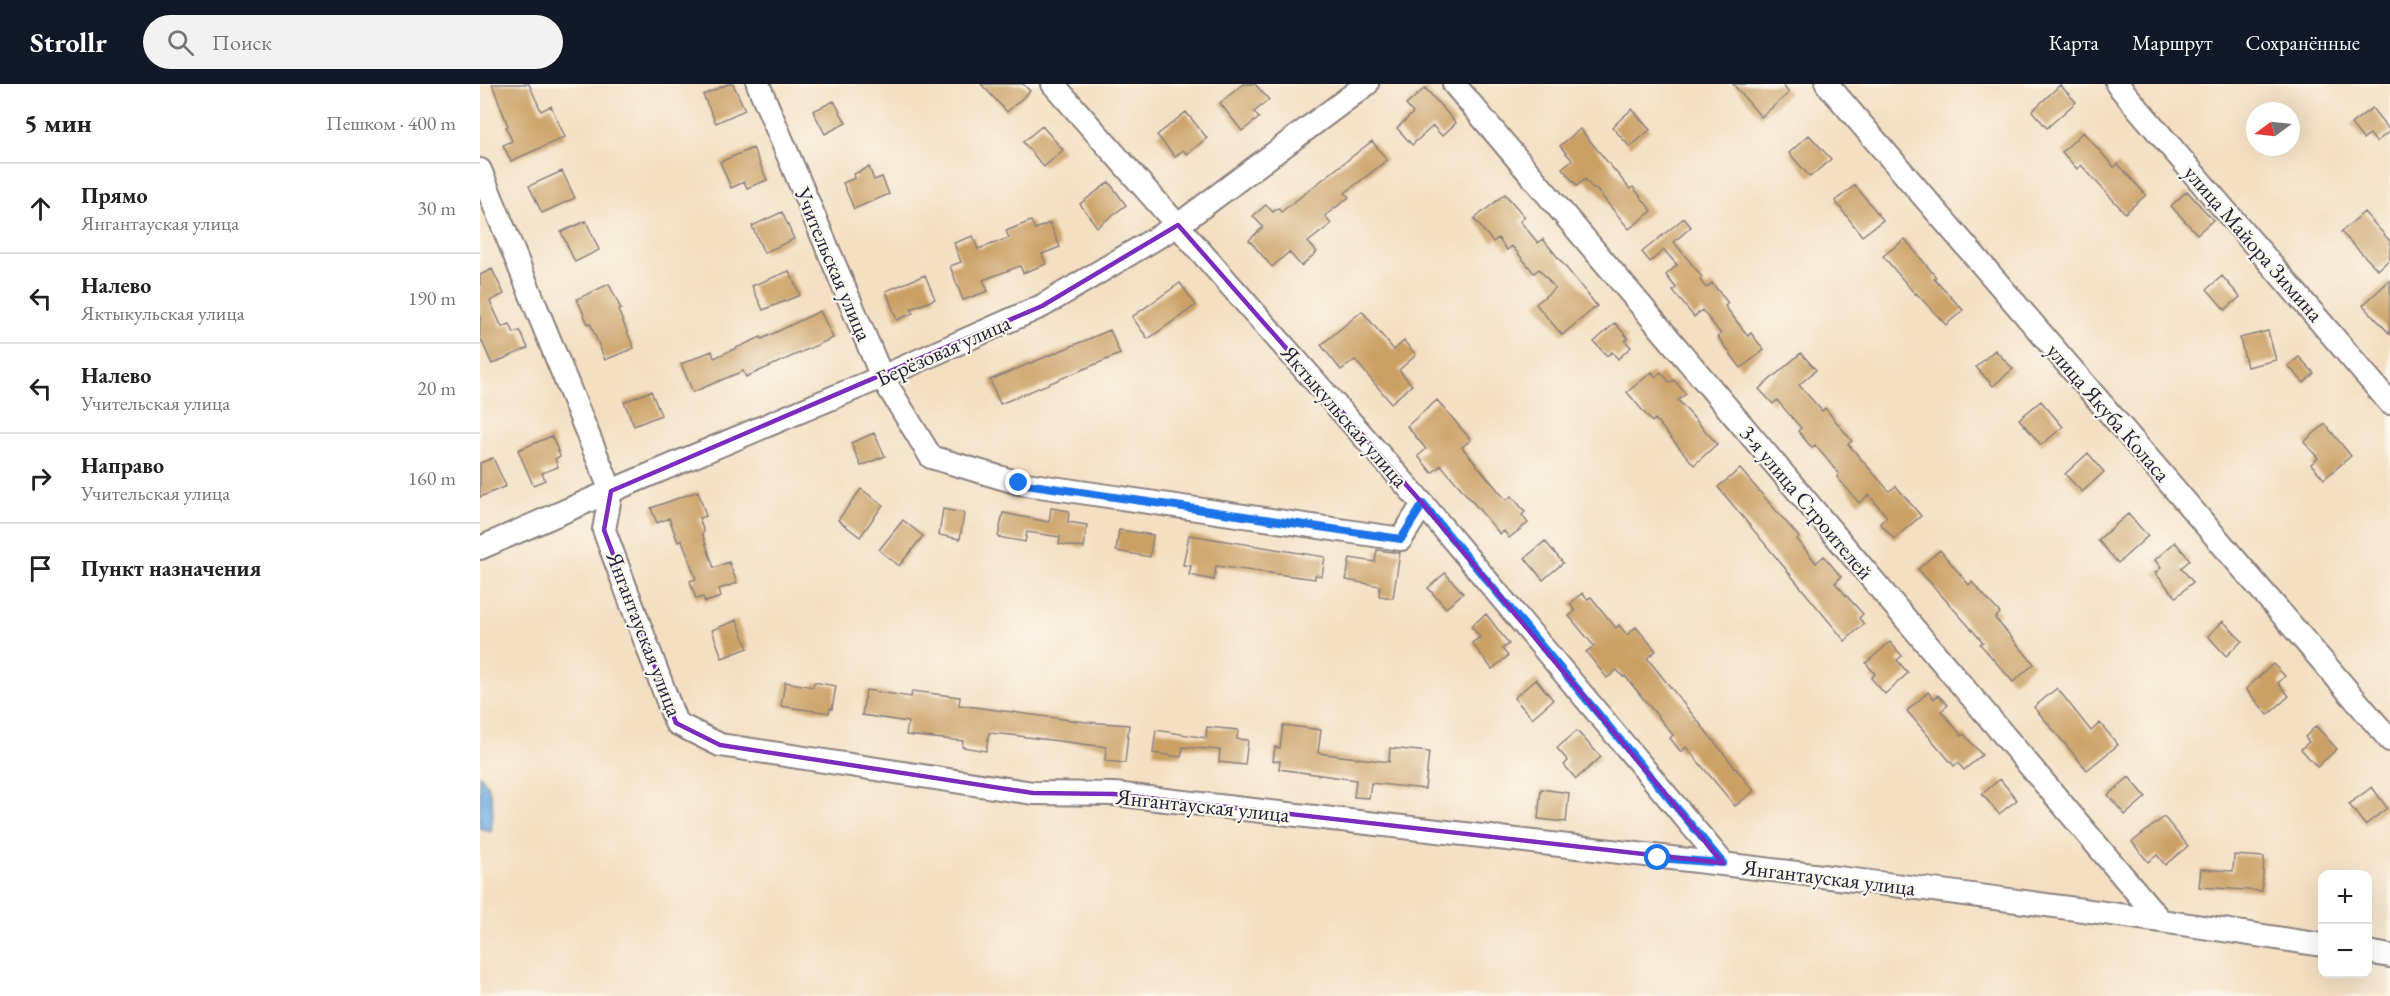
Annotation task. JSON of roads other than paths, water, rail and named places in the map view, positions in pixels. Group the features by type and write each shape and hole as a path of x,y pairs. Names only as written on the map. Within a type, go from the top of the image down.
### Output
{"street":[{"name":"Учительская улица","path":"758,84 882,377 930,457 1019,483 1401,539 1423,504"},
{"name":"Яктыкульская улица","path":"1053,84 1423,504 1723,863"},
{"name":"Берёзовая улица","path":"480,548 611,490 882,377 1042,306 1178,225 1367,84"},
{"name":"3-я улица Строителей","path":"1454,84 2160,920"},
{"name":"улица Якуба Коласа","path":"1827,84 2390,740"},
{"name":"улица Майора Зимина","path":"2117,84 2390,403"},
{"path":"480,170 611,490"},
{"name":"Янгантауская улица","path":"611,490 604,530 676,723 720,744 1033,794 1114,794 1723,863 2160,920 2318,944"},
{"path":"2372,953 2390,956"}],"water":[{"path":"480,775 488,787 492,802 491,832 480,828"}]}
